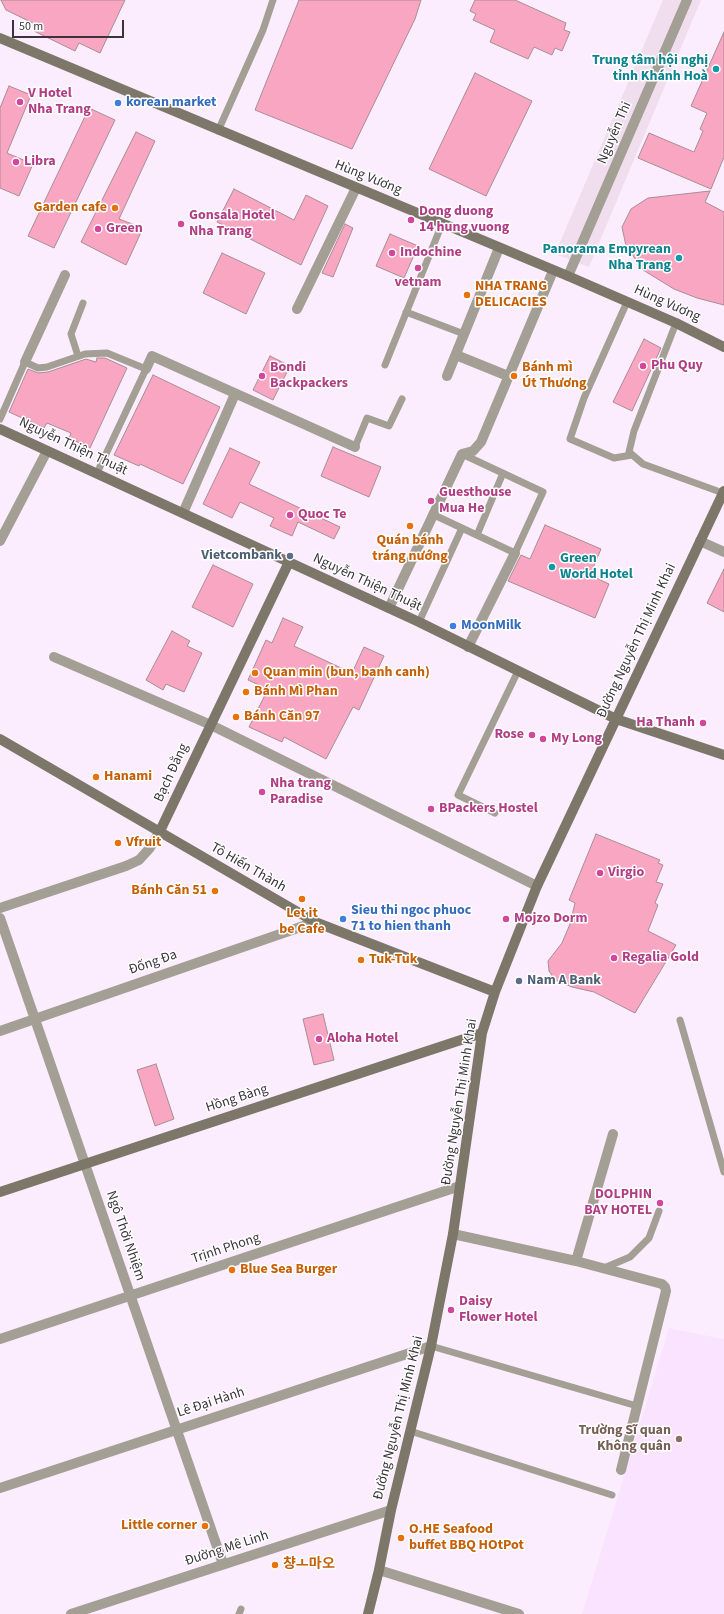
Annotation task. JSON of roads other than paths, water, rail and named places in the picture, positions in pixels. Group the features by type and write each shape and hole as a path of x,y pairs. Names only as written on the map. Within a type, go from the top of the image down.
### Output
{"street":[{"name":"Nguyễn Thi","path":"568,276 687,0"},
{"name":"Hùng Vương","path":"0,38 568,276 676,323 724,347"},
{"path":"297,309 356,188"},
{"path":"447,376 499,248"},
{"path":"389,608 432,514 462,454 473,451 482,442 508,376 553,271"},
{"path":"26,362 64,275"},
{"path":"456,355 508,376"},
{"path":"146,370 152,356 355,447"},
{"path":"183,513 235,394"},
{"name":"Nguyễn Thiện Thuật","path":"0,429 419,622 616,719 724,755"},
{"path":"0,541 47,450"},
{"name":"Đường Nguyễn Thị Minh Khai","path":"368,1614 379,1570 391,1510 431,1346 453,1234 482,1033 495,992 537,886 723,492"},
{"path":"700,541 724,552"},
{"path":"468,647 515,553"},
{"name":"Bạch Đằng","path":"0,908 126,866 139,860 149,849 159,833 289,562"},
{"path":"54,657 211,724 537,886"},
{"name":"Tô Hiến Thành","path":"0,739 159,833 315,922 495,992"},
{"name":"Ngô Thời Nhiệm","path":"0,918 223,1564"},
{"name":"Đống Đa","path":"0,1031 315,922"},
{"name":"Hồng Bàng","path":"0,1192 482,1033"},
{"path":"576,1261 613,1134"},
{"name":"Trịnh Phong","path":"0,1339 460,1186"},
{"path":"453,1234 576,1261 662,1284 665,1287 666,1291 621,1470"},
{"name":"Lê Đại Hành","path":"0,1488 431,1346"},
{"name":"Đường Mê Linh","path":"71,1614 391,1510"},
{"path":"379,1570 519,1614"}],"lane":[{"path":"218,130 263,30 273,0"},
{"path":"385,365 442,224"},
{"path":"627,302 584,398 570,439 614,458 632,455"},
{"path":"78,356 71,334 83,303"},
{"path":"406,312 464,334"},
{"path":"676,323 634,431 629,452 643,464 723,492"},
{"path":"0,419 26,362 38,368 47,367 78,356 107,353 146,370 97,473"},
{"path":"355,447 367,418 389,426 402,400"},
{"path":"432,514 515,553 543,492 462,454"},
{"path":"477,535 503,473"},
{"path":"419,622 462,528"},
{"path":"495,813 458,796 518,671"},
{"path":"680,1020 724,1172"},
{"path":"604,1268 630,1257 649,1238 658,1211"},
{"path":"431,1346 637,1406"},
{"path":"410,1431 612,1495"}],"place":[{"name":"Trung tâm hội nghị tỉnh Khánh Hoà","path":"716,69"},
{"name":"V Hotel Nha Trang","path":"20,102"},
{"name":"korean market","path":"118,103"},
{"name":"Libra","path":"16,162"},
{"name":"Garden cafe","path":"115,208"},
{"name":"Dong duong 14 hung vuong","path":"411,220"},
{"name":"Gonsala Hotel Nha Trang","path":"181,224"},
{"name":"Green","path":"98,229"},
{"name":"Indochine","path":"392,253"},
{"name":"Panorama Empyrean Nha Trang","path":"679,258"},
{"name":"vetnam","path":"418,268"},
{"name":"NHA TRANG DELICACIES","path":"467,295"},
{"name":"Phu Quy","path":"643,366"},
{"name":"Bondi Backpackers","path":"262,376"},
{"name":"Bánh mì Út Thương","path":"514,376"},
{"name":"Guesthouse Mua He","path":"431,501"},
{"name":"Quoc Te","path":"290,515"},
{"name":"Quán bánh tráng nướng","path":"410,526"},
{"name":"Vietcombank","path":"290,556"},
{"name":"Green World Hotel","path":"552,567"},
{"name":"MoonMilk","path":"453,626"},
{"name":"Quan min (bun, banh canh)","path":"255,673"},
{"name":"Bánh Mì Phan","path":"246,692"},
{"name":"Bánh Căn 97","path":"236,717"},
{"name":"Ha Thanh","path":"703,723"},
{"name":"Rose","path":"532,735"},
{"name":"My Long","path":"543,739"},
{"name":"Hanami","path":"96,777"},
{"name":"Nha trang Paradise","path":"262,792"},
{"name":"BPackers Hostel","path":"431,809"},
{"name":"Vfruit","path":"118,843"},
{"name":"Virgio","path":"600,873"},
{"name":"Bánh Căn 51","path":"215,891"},
{"name":"Let it be Cafe","path":"302,899"},
{"name":"Sieu thi ngoc phuoc 71 to hien thanh","path":"343,919"},
{"name":"Mojzo Dorm","path":"506,919"},
{"name":"Regalia Gold","path":"614,958"},
{"name":"Tuk-Tuk","path":"361,960"},
{"name":"Nam A Bank","path":"519,981"},
{"name":"Aloha Hotel","path":"319,1039"},
{"name":"DOLPHIN BAY HOTEL","path":"660,1203"},
{"name":"Blue Sea Burger","path":"232,1270"},
{"name":"Daisy Flower Hotel","path":"451,1310"},
{"name":"Trường Sĩ quan Không quân","path":"679,1439"},
{"name":"Little corner","path":"205,1526"},
{"name":"O.HE Seafood buffet BBQ HOtPot","path":"401,1538"},
{"name":"챵ㅗ마오","path":"275,1565"}]}
